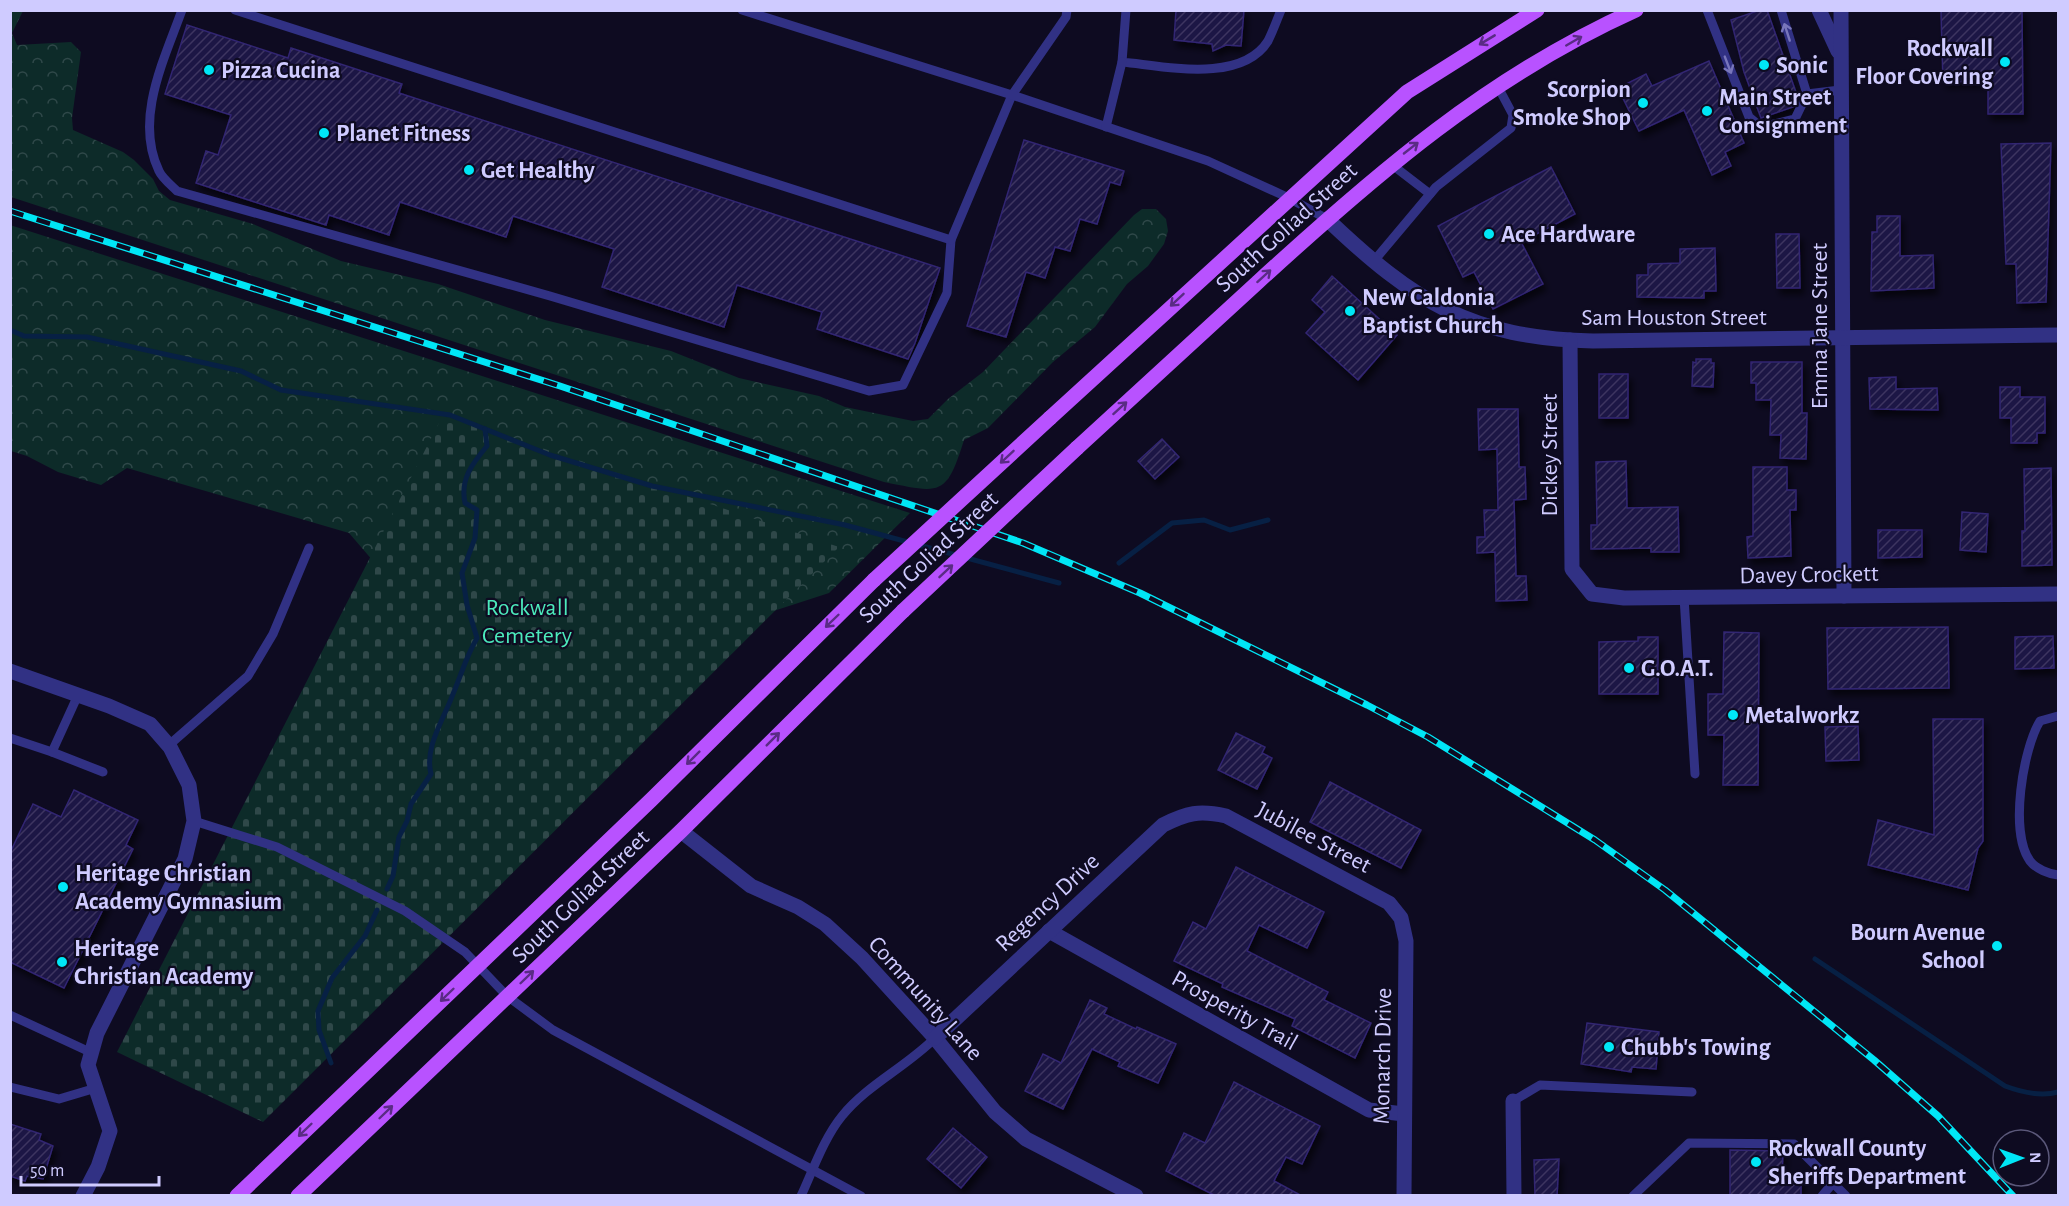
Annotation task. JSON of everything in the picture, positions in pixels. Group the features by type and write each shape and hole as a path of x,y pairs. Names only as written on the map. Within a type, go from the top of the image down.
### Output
{"main road":[{"name":"South Goliad Street","path":"237,1196 651,800 874,580 1289,198 1407,92 1537,10"},
{"name":"South Goliad Street","path":"298,1196 681,831 903,610 1077,447 1327,219 1391,164 1497,85 1589,32 1636,10"}],"street":[{"name":"Emma Jane Street","path":"1819,10 1840,55"},
{"name":"Emma Jane Street","path":"1841,10 1844,596"},
{"name":"Sam Houston Street","path":"1327,219 1399,283 1459,317 1505,332 1543,339 1841,338 2058,334"},
{"name":"Dickey Street","path":"1570,340 1572,569"},
{"name":"Davey Crockett","path":"1572,569 1592,594 1624,598 2058,594"},
{"path":"10,671 150,724 169,745 189,785 194,821 185,859 97,1033 88,1065 110,1131 98,1167 83,1196"},
{"name":"Regency Drive","path":"935,1038 1163,825 1186,813 1197,813"},
{"name":"Jubilee Street","path":"1197,813 1226,816 1389,903 1401,918"},
{"name":"Community Lane","path":"681,831 751,886 798,907 825,924 862,958 935,1038 995,1112 1026,1139 1136,1196"},
{"name":"Monarch Drive","path":"1401,918 1406,941 1404,1196"},
{"name":"Prosperity Trail","path":"1049,931 1369,1110 1404,1114"},
{"path":"1513,1101 1515,1196"}],"lane":[{"path":"182,10 154,88 149,140 159,172 177,191 550,296 869,391 903,385 947,293 951,240 1012,95 1066,17 1067,10"},
{"path":"236,10 951,240"},
{"path":"742,10 1012,95 1208,161 1289,198 1327,219"},
{"path":"1106,127 1122,62 1126,10"},
{"path":"1122,62 1210,70 1225,68 1257,53 1267,41 1281,10"},
{"path":"1707,10 1749,117 1761,127 1795,119 1807,94 1780,10"},
{"path":"1373,262 1430,195 1511,128 1513,115 1497,85"},
{"path":"1807,94 1840,90"},
{"path":"1391,164 1430,195"},
{"path":"169,745 248,676 273,634 309,548"},
{"path":"1684,597 1695,774"},
{"path":"52,752 78,695"},
{"path":"2058,716 2040,721 2030,737 2024,759 2021,792 2024,843 2030,860 2040,869 2058,875"},
{"path":"10,738 103,772"},
{"path":"194,821 277,847 405,911 465,952 507,996 553,1030 860,1195"},
{"path":"10,1015 92,1053"},
{"path":"801,1196 840,1118 857,1100 920,1053 935,1038"},
{"path":"1513,1101 1540,1085 1692,1092"},
{"path":"10,1087 59,1099 96,1088"},
{"path":"1633,1196 1689,1143 1794,1144 1846,1196"},
{"path":"1822,1196 1833,1183"}],"green space":[{"path":"11,10 23,11 12,33 17,45 71,42 81,52 72,118 73,130 123,152 153,179 159,191 170,200 253,224 341,261 438,284 545,320 671,351 739,378 819,396 845,407 913,421 928,419 948,399 983,372 1142,209 1156,209 1166,219 1168,231 1164,244 1148,266 1127,284 1095,327 1053,362 988,428 964,440 952,473 946,482 929,489 903,486 884,482 11,197"},
{"path":"10,225 910,513 829,593 740,622 417,612 349,533 127,468 101,485 58,472 27,456 11,451"},
{"name":"Rockwall Cemetery","path":"443,415 839,547 263,1122 117,1052"}],"building":[{"path":"1176,10 1244,10 1241,46 1226,45 1213,51 1212,44 1174,40"},
{"name":"Sonic","path":"1760,10 1767,10 1798,98 1793,107 1761,118 1744,72 1731,20"},
{"path":"2022,10 2023,114 1988,114 1988,81 1943,82 1941,11"},
{"path":"187,25 288,58 291,48 402,84 399,93 940,268 908,359 817,329 822,312 737,285 724,327 602,287 614,249 513,216 506,237 400,202 389,235 329,215 326,225 196,183 206,151 218,155 231,115 165,94"},
{"name":"Main Street Consignment","path":"1709,61 1744,143 1725,152 1731,166 1712,175 1684,110 1639,131 1618,88 1646,74 1652,86"},
{"path":"1024,140 1124,171 1120,185 1110,182 1097,224 1080,219 1070,251 1055,247 1045,278 1026,272 1006,337 967,326"},
{"path":"2051,143 2046,302 2017,303 2016,264 2006,264 2001,144"},
{"name":"Ace Hardware","path":"1551,167 1575,214 1521,242 1543,284 1493,309 1474,272 1463,277 1438,226"},
{"path":"1877,216 1900,216 1900,256 1933,255 1934,288 1871,291 1872,232 1877,232"},
{"path":"1776,234 1799,234 1800,288 1777,288"},
{"path":"1715,248 1716,291 1704,291 1704,298 1637,297 1637,275 1648,275 1648,264 1680,263 1680,249"},
{"path":"1332,276 1397,335 1358,380 1306,333 1325,312 1312,300"},
{"path":"1696,359 1711,359 1711,363 1714,363 1713,387 1692,386 1693,362 1696,363"},
{"path":"1751,362 1802,362 1802,413 1807,413 1806,459 1780,458 1781,435 1770,435 1771,400 1756,400 1756,383 1751,383"},
{"path":"1599,374 1628,374 1628,418 1599,418"},
{"path":"1896,377 1896,389 1937,388 1938,410 1870,409 1869,378"},
{"path":"2000,387 2020,387 2020,397 2045,397 2045,433 2037,433 2037,443 2011,443 2011,418 2000,418"},
{"path":"1478,409 1518,409 1519,467 1525,467 1526,499 1514,500 1516,576 1526,576 1527,600 1496,601 1495,552 1477,553 1477,537 1485,537 1484,510 1498,510 1497,449 1479,450"},
{"path":"1162,439 1179,457 1155,479 1138,461"},
{"path":"1626,461 1627,508 1678,507 1679,552 1651,552 1651,548 1591,549 1591,525 1597,525 1596,462"},
{"path":"1753,467 1787,467 1787,490 1796,490 1796,510 1790,510 1791,556 1748,558 1747,537 1753,536"},
{"path":"2051,468 2052,565 2022,566 2022,531 2025,531 2024,469"},
{"path":"1962,512 1988,514 1986,552 1960,550"},
{"path":"1878,530 1922,530 1922,557 1878,558"},
{"path":"1948,627 1949,688 1828,689 1827,628"},
{"name":"Metalworkz","path":"1724,632 1759,633 1758,785 1723,785 1724,735 1708,735 1708,694 1723,694"},
{"path":"2053,636 2054,668 2015,669 2015,637"},
{"name":"G.O.A.T.","path":"1638,637 1658,637 1658,694 1599,694 1599,642 1638,641"},
{"path":"1933,719 1983,719 1983,841 1978,848 1968,890 1868,865 1878,820 1934,835"},
{"path":"1858,726 1859,760 1826,761 1825,727"},
{"path":"1236,733 1265,747 1262,753 1272,758 1257,789 1218,770"},
{"path":"1330,782 1421,830 1401,868 1310,822"},
{"name":"Heritage Christian Academy Gymnasium","path":"74,790 138,820 126,845 133,849 64,988 10,962 10,853 33,804 61,817"},
{"path":"1236,867 1324,912 1307,948 1259,925 1247,951 1328,992 1324,1000 1371,1023 1355,1058 1292,1026 1295,1019 1222,987 1223,984 1174,961 1193,922 1206,929"},
{"path":"1090,1000 1107,1008 1104,1014 1176,1044 1158,1083 1118,1066 1120,1062 1092,1049 1063,1109 1025,1091 1043,1054 1061,1063"},
{"name":"Chubb's Towing","path":"1587,1023 1659,1032 1656,1069 1632,1067 1631,1072 1581,1064"},
{"path":"1234,1082 1320,1126 1302,1164 1286,1157 1274,1181 1302,1196 1216,1196 1166,1171 1184,1133 1205,1143"},
{"path":"10,1124 41,1134 39,1140 53,1146 43,1179 27,1176 25,1181 10,1176"},
{"path":"953,1128 987,1157 961,1188 927,1159"},
{"name":"Rockwall County Sheriffs Department","path":"1730,1150 1783,1151 1782,1176 1801,1176 1801,1196 1730,1196"},
{"path":"1559,1159 1557,1196 1535,1196 1534,1160"}],"waterway":[{"path":"10,330 24,336 87,337 241,371 281,390 450,415 550,455 652,486 845,525 1059,583"},
{"path":"387,889 393,876 399,837 407,821 411,804 431,774 430,754 436,733 477,638 467,605 462,573 475,538 477,510 465,503 464,486 468,472 487,446 485,429"},
{"path":"1119,563 1172,523 1204,520 1230,530 1268,520"},
{"path":"331,1063 319,1030 318,1011 332,978 365,936 377,910"},
{"path":"1815,959 2005,1086 2031,1093 2058,1092"}],"railway":[{"path":"10,211 560,386 1023,543 1140,593 1428,737 1595,840 1665,890 1874,1060 1938,1116 2013,1196"}],"place":[{"name":"Rockwall Floor Covering","path":"2005,62"},
{"name":"Sonic","path":"1764,65"},
{"name":"Pizza Cucina","path":"209,70"},
{"name":"Scorpion Smoke Shop","path":"1643,103"},
{"name":"Main Street Consignment","path":"1707,111"},
{"name":"Planet Fitness","path":"324,133"},
{"name":"Get Healthy","path":"469,170"},
{"name":"Ace Hardware","path":"1489,234"},
{"name":"New Caldonia Baptist Church","path":"1350,311"},
{"name":"G.O.A.T.","path":"1629,668"},
{"name":"Metalworkz","path":"1733,715"},
{"name":"Heritage Christian Academy Gymnasium","path":"63,887"},
{"name":"Bourn Avenue School","path":"1997,946"},
{"name":"Heritage Christian Academy","path":"62,962"},
{"name":"Chubb's Towing","path":"1609,1047"},
{"name":"Rockwall County Sheriffs Department","path":"1756,1162"}]}
